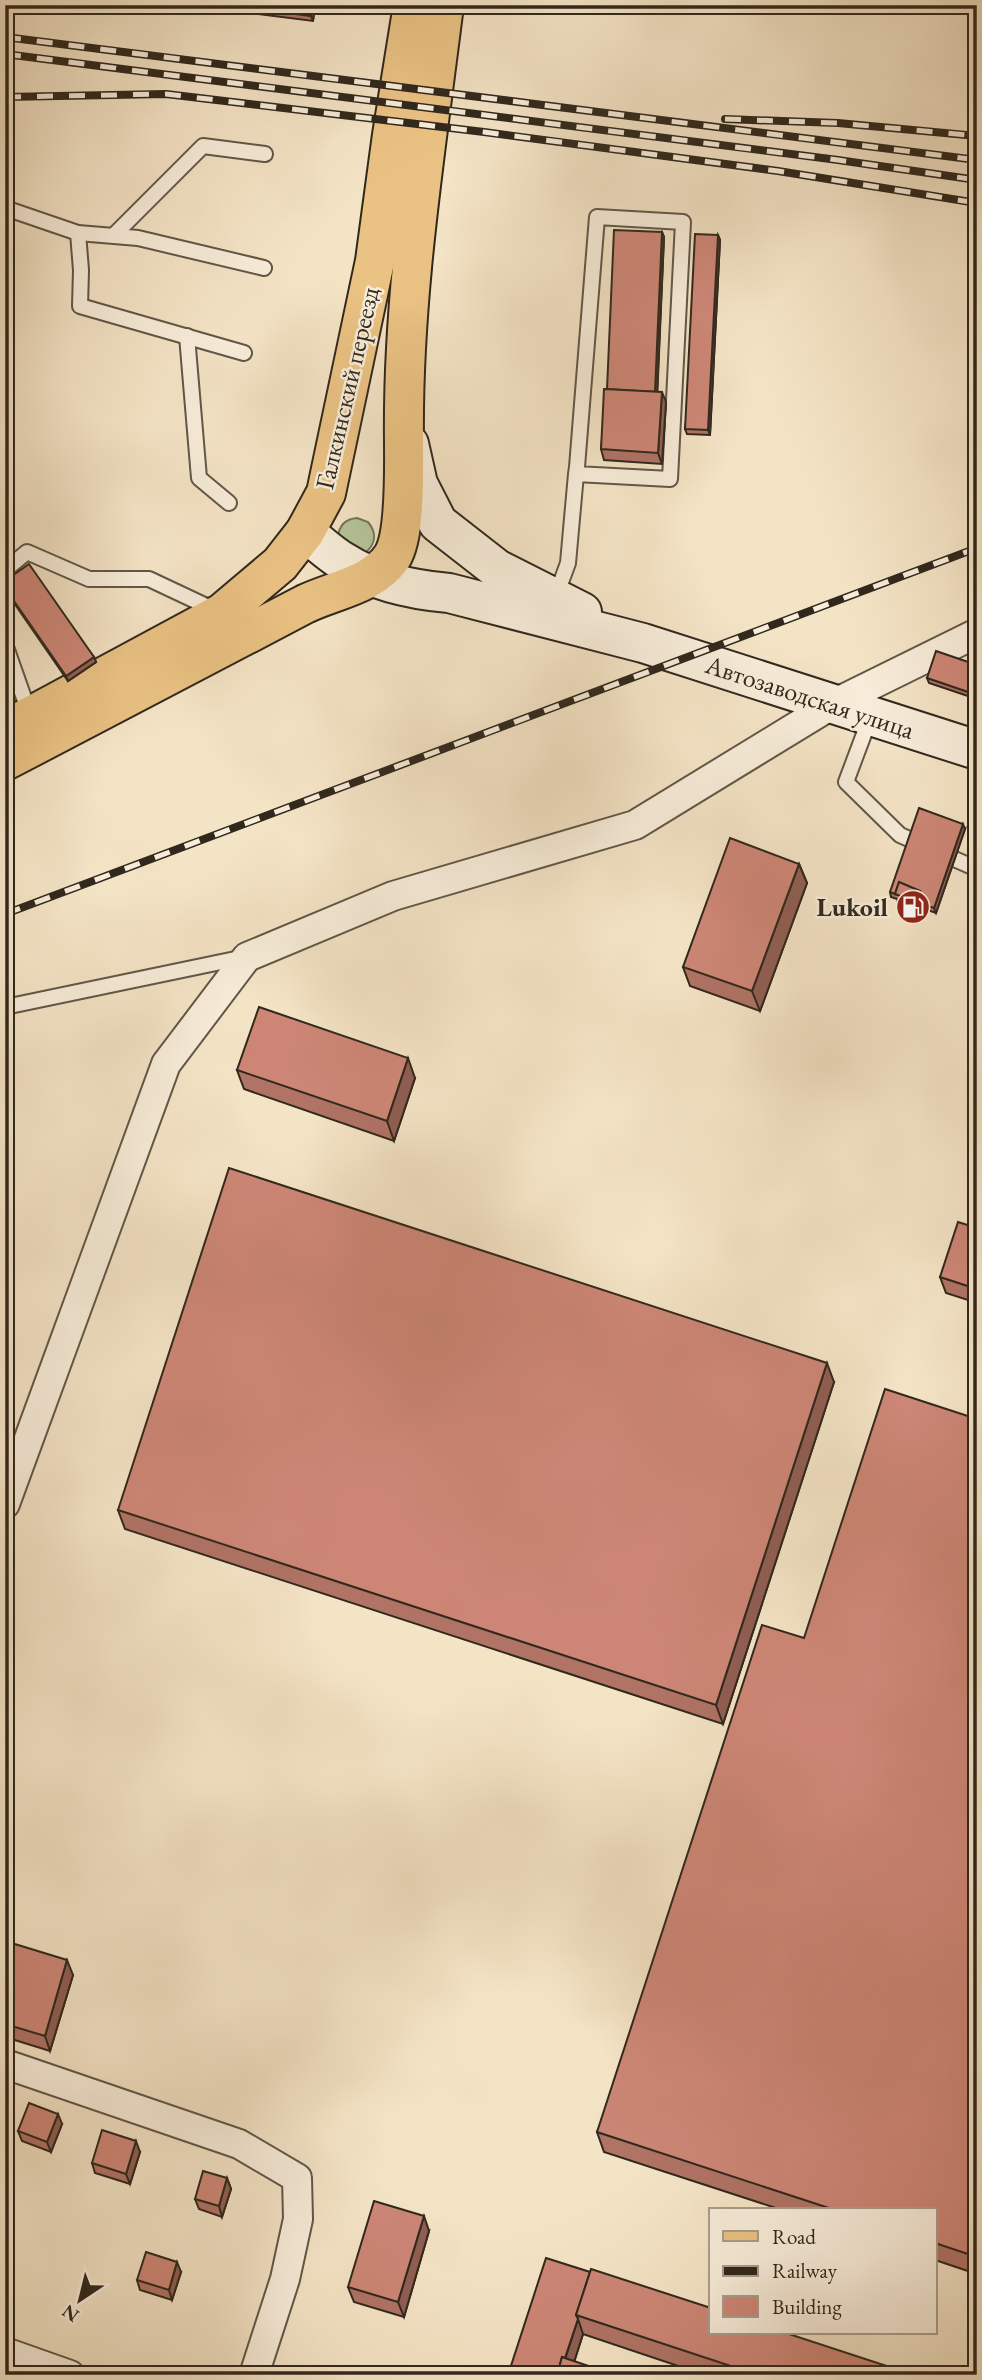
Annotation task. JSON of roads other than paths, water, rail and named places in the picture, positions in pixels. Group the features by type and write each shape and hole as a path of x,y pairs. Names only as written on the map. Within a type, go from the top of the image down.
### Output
{"main road":[{"name":"Галкинский переезд","path":"18,724 222,613 280,564 305,531 326,493 375,261 413,5"},
{"path":"5,761 310,602 372,576 391,558 399,544 404,478 409,295 444,5"}],"street":[{"path":"404,418 418,484 439,523 549,608"},
{"path":"305,531 344,562 372,576 416,590"},
{"path":"310,602 416,590 549,608"},
{"name":"Автозаводская улица","path":"549,608 643,643 977,750"},
{"path":"5,1504 166,1064 247,957 393,896 635,825 833,705 977,633"},
{"path":"5,2064 239,2144 297,2178 298,2219 285,2279 254,2375"},
{"path":"5,2352 70,2375"}],"lane":[{"path":"114,236 203,146 265,154"},
{"path":"5,208 78,233 138,238 264,268"},
{"path":"549,608 568,563 597,218 683,222 670,480 576,474"},
{"path":"78,233 80,306 244,353"},
{"path":"187,336 199,478 229,503"},
{"path":"5,570 27,552 89,579 149,579 222,613"},
{"path":"5,644 18,724"},
{"path":"870,716 846,782 900,835 977,869"},
{"path":"5,1007 247,957"}],"railway":[{"path":"5,37 977,160"},
{"path":"5,54 977,180"},
{"path":"5,97 166,94 778,171 977,203"},
{"path":"725,119 838,123 977,136"},
{"path":"5,914 977,548"}],"place":[{"name":"Lukoil","path":"913,907"}]}
